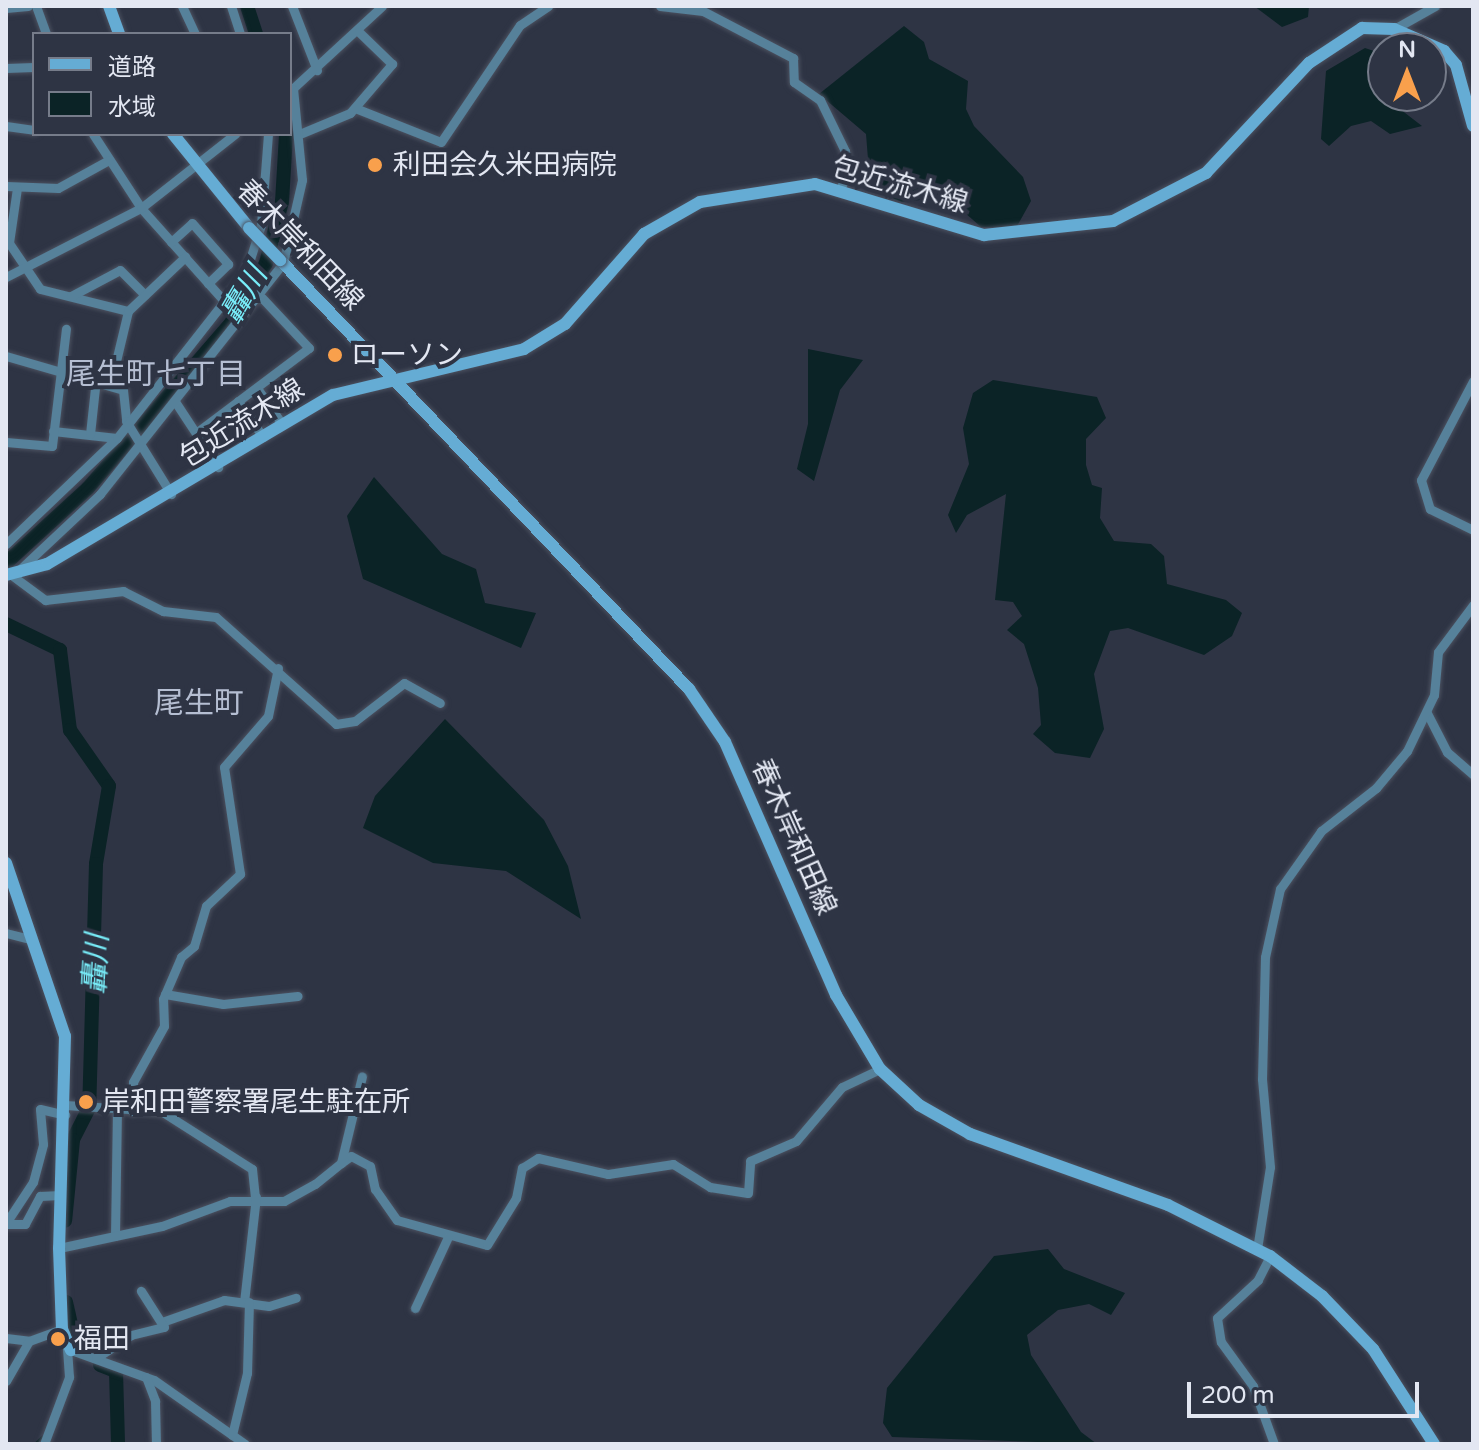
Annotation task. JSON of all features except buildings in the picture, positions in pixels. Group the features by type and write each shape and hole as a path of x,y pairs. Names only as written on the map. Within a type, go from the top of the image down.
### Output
{"street":[{"path":"6,8 28,6"},
{"path":"36,6 45,32"},
{"path":"109,6 118,32"},
{"path":"182,6 194,32"},
{"path":"231,6 239,32"},
{"path":"292,89 359,32 382,6"},
{"path":"355,108 441,142 520,25 548,6"},
{"path":"660,6 703,11 793,58 799,91 820,100 845,151 848,173 840,189"},
{"path":"1394,29 1435,6"},
{"path":"294,7 317,70"},
{"name":"包近流木線","path":"10,574 47,564 219,467 282,424 333,395 524,349 565,324 644,234 700,202 806,184 840,189 984,235 1113,221 1206,173 1344,33 1394,29 1444,51 1456,65 1473,126"},
{"path":"302,133 355,108 392,64 359,32"},
{"path":"6,68 32,67"},
{"path":"292,94 302,133 302,180 282,261 262,298 141,446 10,574 45,600 123,591 163,611 216,617 278,668 336,724 355,721 404,683 440,703"},
{"path":"6,126 32,130"},
{"path":"94,136 141,208 226,303"},
{"name":"春木岸和田線","path":"174,136 196,168 249,228 696,700 762,814 836,995 880,1069 919,1105 970,1134 1168,1205 1270,1256 1373,1349 1434,1444"},
{"path":"6,277 141,208 196,168 229,136"},
{"path":"6,544 117,438 226,303 255,251 268,136"},
{"path":"6,186 58,188 109,160"},
{"path":"17,188 8,225 9,243 40,289 128,311"},
{"path":"171,242 192,223 228,264 208,283"},
{"path":"111,382 128,311 185,257"},
{"path":"71,296 120,270 145,295"},
{"path":"197,432 309,348 262,298"},
{"path":"6,442 52,446 58,370 66,329"},
{"path":"6,356 111,382 123,390 128,425 171,494"},
{"path":"90,434 96,379"},
{"path":"1473,381 1421,480 1430,509 1473,530"},
{"path":"257,388 282,424"},
{"path":"238,401 263,437"},
{"path":"176,403 219,467"},
{"path":"53,431 117,438"},
{"path":"1257,1249 1270,1167 1262,1079 1265,957 1280,889 1321,831 1395,767 1427,713 1435,657 1473,605"},
{"path":"132,1111 133,1082 164,1026 165,994 194,946 206,906 240,874 224,767 268,716 278,668"},
{"path":"1427,713 1447,752 1473,775"},
{"path":"6,863 30,939 64,1023 65,1110 59,1248 62,1329 73,1351 69,1377 44,1444"},
{"path":"6,933 30,939"},
{"path":"165,994 223,1004 298,996"},
{"path":"59,1248 115,1236 256,1197 284,1201 351,1156 370,1166 391,1215 448,1237 492,1242 522,1168 538,1158 608,1174 673,1164 710,1187 748,1193 750,1161 796,1141 842,1087 880,1069"},
{"path":"341,1163 362,1076"},
{"path":"6,1223 33,1182 43,1144 40,1109 161,1111 252,1169 256,1197 246,1302 247,1373 232,1435"},
{"path":"115,1236 117,1112"},
{"path":"6,1223 25,1224 40,1196 60,1195"},
{"path":"415,1308 448,1237"},
{"path":"1270,1256 1258,1280 1217,1318 1221,1342 1253,1386 1274,1444"},
{"path":"141,1291 162,1322"},
{"path":"96,1358 162,1322 224,1300 246,1302 296,1298"},
{"path":"6,1338 29,1341 62,1329"},
{"path":"6,1381 29,1341"},
{"path":"73,1351 146,1377 245,1444"},
{"path":"146,1377 155,1401 156,1444"}],"water":[{"path":"1254,6 1309,6 1308,17 1282,27"},
{"path":"904,26 924,42 929,59 968,81 966,109 974,126 1023,177 1031,201 1016,228 981,227 947,197 902,202 880,193 870,184 866,134 819,94"},
{"path":"1367,49 1367,112 1404,112 1422,126 1390,134 1371,121 1351,126 1329,146 1321,139 1326,71"},
{"path":"808,349 863,360 840,390 814,481 797,469 808,424"},
{"path":"993,380 1097,397 1106,418 1086,439 1086,465 1092,485 1102,488 1100,518 1114,541 1151,544 1164,556 1167,584 1226,600 1242,613 1232,636 1204,655 1128,628 1110,631 1094,674 1104,729 1090,758 1055,753 1033,734 1041,725 1038,688 1024,644 1007,630 1022,616 1013,602 995,600 1006,494 967,515 956,533 948,515 969,464 963,428 973,393"},
{"path":"374,477 442,554 476,569 485,603 536,613 521,648 363,579 347,516"},
{"path":"445,719 544,820 568,866 581,919 506,871 433,863 363,828 375,796"},
{"path":"1048,1249 1064,1269 1125,1293 1111,1315 1089,1304 1058,1310 1027,1335 1031,1355 1081,1432 1097,1444 892,1437 883,1423 887,1388 994,1256"}],"waterway":[{"name":"轟川","path":"247,6 255,32"},
{"name":"轟川","path":"6,563 88,488 231,323 266,263 282,202 286,136"},
{"name":"轟川","path":"6,624 60,650 70,730 109,786 96,864 89,1108 73,1140 65,1221"},
{"name":"轟川","path":"66,1302 77,1351"},
{"path":"100,1365 116,1371 118,1444"},
{"path":"35,1444 42,1437"}],"place":[{"name":"利田会久米田病院","path":"375,165"},
{"name":"ローソン","path":"335,355"},
{"name":"岸和田警察署尾生駐在所","path":"86,1102"},
{"name":"福田","path":"58,1339"}],"district":[{"name":"尾生町七丁目","path":"156,375"},
{"name":"尾生町","path":"199,704"}]}
